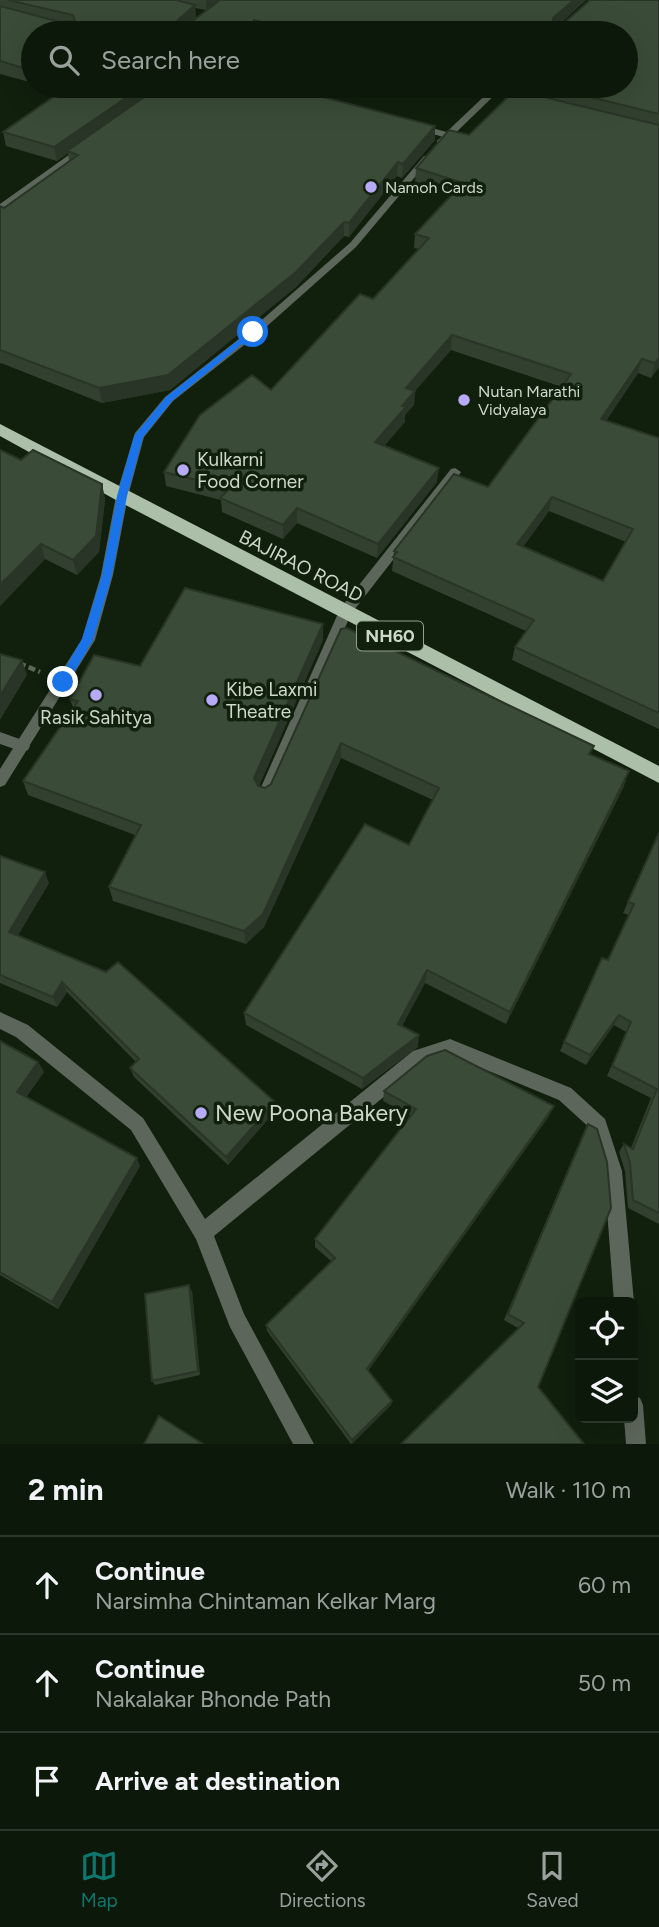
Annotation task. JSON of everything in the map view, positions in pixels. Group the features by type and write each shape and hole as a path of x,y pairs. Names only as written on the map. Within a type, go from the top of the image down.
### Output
{"highway":[{"name":"BAJIRAO ROAD","path":"0,429 122,496 659,775"}],"street":[{"path":"0,780 88,640 107,575 122,496 139,436 169,399 253,332 353,245 447,135 487,98"},
{"path":"520,98 538,105"},
{"path":"408,124 447,135"},
{"path":"0,208 87,146"},
{"path":"265,794 345,612 456,472"},
{"path":"0,738 23,746"},
{"path":"0,1020 23,1031 137,1124 203,1233 237,1320 304,1444"},
{"path":"203,1233 419,1056 450,1047 565,1094 599,1125 613,1171 624,1297"},
{"path":"634,1423 636,1444"}],"path":[{"path":"13,660 63,682"}],"building":[{"path":"8,0 176,0 195,5 178,20 182,21 75,21 73,15"},
{"path":"220,0 574,0 553,18 553,21 193,21"},
{"path":"590,0 659,0 659,114 594,98 638,98 638,21 566,21"},
{"path":"0,6 56,21 21,21 21,67 0,61"},
{"path":"52,98 125,98 54,147 3,132"},
{"path":"143,98 326,98 435,126 403,164 398,162 349,223 344,222 296,272 168,375 99,388 0,350 0,206 4,208 78,155 67,151"},
{"path":"507,98 548,98 659,125 659,358 655,363 642,359 601,419 659,438 659,713 515,647 534,620 393,557 397,552 394,551 454,474 488,487 571,374 452,335 406,388 415,391 402,406 406,407 375,442 439,468 378,544 297,508 283,525 220,498 230,488 164,472 200,415 252,375 271,390 360,294 373,299 429,238 415,234 463,183 416,168 449,130 469,135","holes":["552,497 633,529 603,581 517,544"]},
{"path":"0,450 21,460 33,450 102,484 96,536 73,560 41,544 0,585"},
{"path":"185,588 323,624 254,778 258,786 265,788 271,784 341,629 347,628 594,746 589,754 629,771 510,1012 427,970 398,1024 419,1035 363,1078 244,1013 365,824 409,845 439,788 341,743 263,914 244,931 109,887 141,825 23,781 78,701 70,699 94,655 140,666"},
{"path":"0,654 22,660 0,696"},
{"path":"659,833 659,1213 633,1200 630,1163 624,1144 633,1149 657,1089 612,1066 631,1022 619,1015 590,1055 564,1042 602,958 608,960 634,904 628,902"},
{"path":"0,856 45,872 9,932 106,972 118,962 275,1102 226,1157 130,1068 139,1059 62,982 53,997 0,975"},
{"path":"0,1041 38,1062 17,1092 137,1158 52,1302 0,1272"},
{"path":"445,1050 554,1106 367,1369 392,1401 352,1440 266,1325 335,1258 315,1239 416,1109 384,1091 427,1056"},
{"path":"588,1124 597,1129 607,1162 611,1208 538,1387 584,1444 401,1444 524,1323 508,1314"},
{"path":"189,1285 198,1371 152,1381 145,1294"},
{"path":"159,1416 203,1444 144,1444"}],"place":[{"name":"Namoh Cards","path":"371,187"},
{"name":"Nutan Marathi Vidyalaya","path":"464,400"},
{"name":"Kulkarni Food Corner","path":"183,470"},
{"name":"Rasik Sahitya","path":"96,695"},
{"name":"Kibe Laxmi Theatre","path":"212,700"},
{"name":"New Poona Bakery","path":"201,1113"}],"route":[{"path":"63,682 88,640 107,575 122,496 139,436 169,399 253,332"}]}
